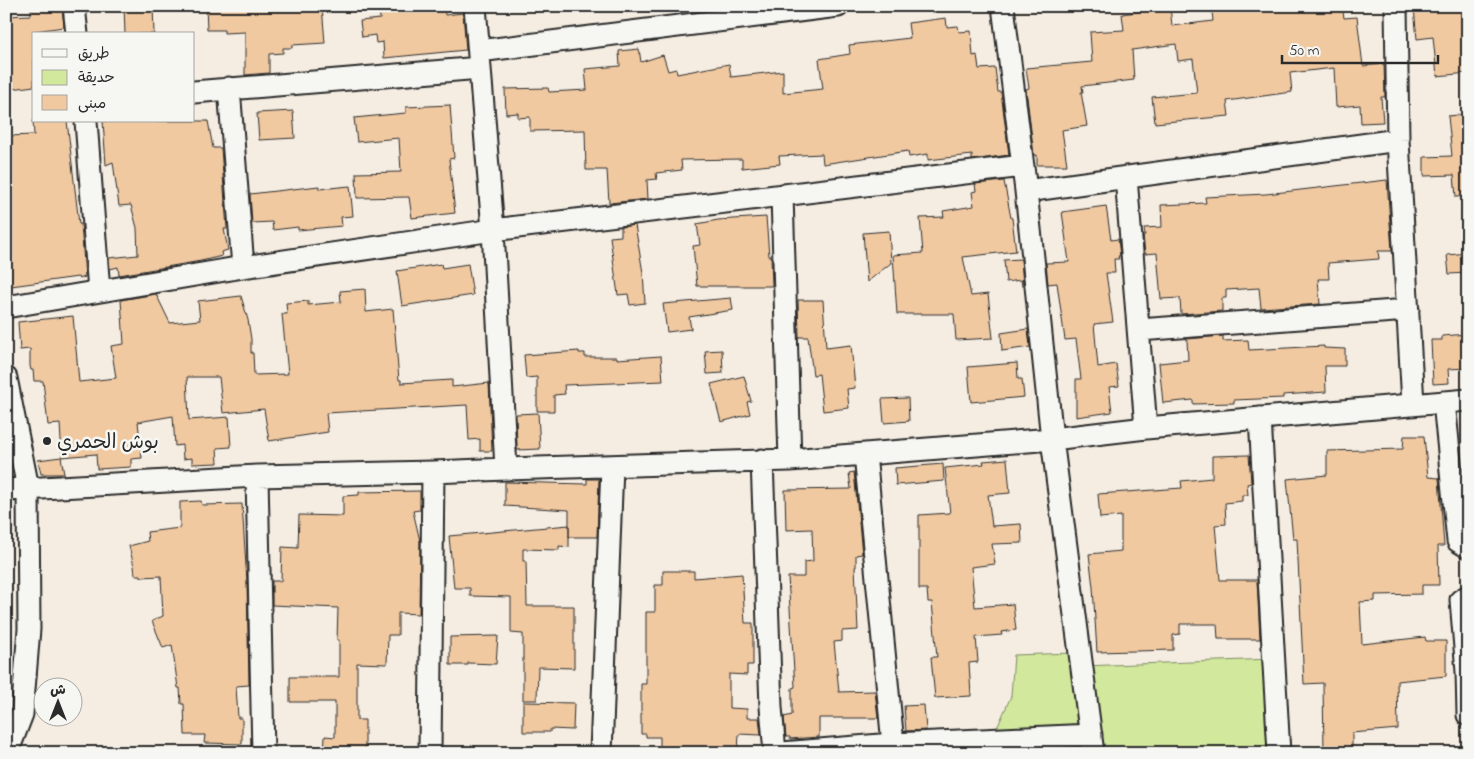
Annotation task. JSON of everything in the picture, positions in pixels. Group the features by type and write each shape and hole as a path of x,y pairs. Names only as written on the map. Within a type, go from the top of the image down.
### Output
{"street":[{"path":"74,6 76,32"},
{"path":"475,6 493,230 506,469"},
{"path":"195,92 479,60 838,6"},
{"path":"782,753 893,744 1092,744 1052,439 1026,191 1003,6"},
{"path":"1396,6 1398,140 1413,404"},
{"path":"229,88 243,267"},
{"path":"86,122 99,291"},
{"path":"1026,191 1398,140"},
{"path":"6,307 243,267 493,230 1023,166"},
{"path":"1126,177 1146,428"},
{"path":"782,195 790,460"},
{"path":"1139,330 1408,310"},
{"path":"6,378 28,488 29,629 8,753"},
{"path":"6,490 257,476 790,460 1052,439 1146,428 1468,400"},
{"path":"1444,402 1465,543"},
{"path":"1260,418 1279,753"},
{"path":"865,454 893,744"},
{"path":"762,460 774,753"},
{"path":"601,753 612,466"},
{"path":"430,753 433,472"},
{"path":"257,476 263,753"},
{"path":"1468,596 1461,600 1467,672 1468,715"}],"green space":[{"path":"1073,653 1077,729 994,735 1011,696 1014,655"},
{"path":"1273,659 1278,753 1093,753 1082,666"}],"building":[{"path":"124,6 153,6 154,32 125,32"},
{"path":"206,6 322,6 325,43 292,45 292,48 283,48 283,53 269,54 269,73 245,75 245,32 224,33 224,30 207,30"},
{"path":"379,6 444,6 445,15 463,13 466,50 384,58 383,42 376,43 375,35 362,37 360,21 380,19"},
{"path":"1149,6 1170,6 1172,26 1213,21 1212,11 1260,8 1260,6 1342,6 1344,18 1357,17 1363,66 1384,64 1385,97 1381,97 1383,122 1361,123 1360,105 1336,107 1334,68 1290,73 1292,92 1227,101 1229,116 1155,123 1152,97 1197,93 1193,59 1178,61 1176,44 1132,50 1134,80 1082,86 1083,92 1081,92 1087,126 1062,130 1067,165 1037,165 1037,155 1034,155 1026,89 1029,88 1026,68 1092,62 1090,32 1124,30 1122,14 1150,10"},
{"path":"1427,6 1462,6 1464,36 1468,36 1468,73 1437,76 1433,37 1417,39 1414,8 1427,8"},
{"path":"62,7 64,27 32,32 32,86 12,89 9,72 6,73 6,16 31,15 31,9"},
{"path":"946,18 947,27 958,26 959,32 971,31 973,56 977,55 979,69 995,68 998,92 1001,92 1009,155 972,160 972,155 928,160 928,154 909,157 908,151 823,164 822,154 779,156 780,164 742,168 742,159 681,160 682,170 656,173 657,179 647,180 648,199 609,203 607,170 586,170 585,130 530,131 530,117 518,118 518,113 506,114 505,89 548,88 549,92 587,90 585,69 620,66 619,51 639,49 641,62 663,55 668,71 676,69 677,74 729,64 731,77 783,71 783,93 823,89 819,59 850,54 849,45 910,38 908,23"},
{"path":"450,105 454,158 449,159 455,213 412,218 409,197 357,198 356,173 401,172 399,138 357,142 354,118 406,113 406,107"},
{"path":"293,111 295,138 259,140 257,113"},
{"path":"1468,114 1468,196 1456,197 1454,175 1424,176 1424,157 1452,156 1448,116"},
{"path":"208,121 213,148 221,148 227,229 224,229 228,250 221,252 222,256 201,261 119,275 118,267 110,269 109,258 138,255 137,228 131,205 119,206 113,162 106,165 103,122"},
{"path":"33,122 67,122 79,224 81,224 85,277 11,286 10,280 6,280 6,240 9,240 6,210 6,190 9,190 8,136 34,135"},
{"path":"1387,180 1392,251 1378,251 1379,259 1328,263 1329,279 1318,279 1320,304 1261,308 1259,288 1226,290 1226,298 1222,298 1222,311 1181,314 1180,298 1161,299 1157,253 1145,254 1143,235 1145,235 1144,228 1162,227 1161,205 1206,203 1205,197 1266,194"},
{"path":"1004,181 1012,218 1016,251 963,257 971,296 988,294 993,338 956,340 954,314 897,314 893,255 923,253 920,218 944,217 943,211 974,206 972,192 976,191 975,184"},
{"path":"319,186 319,189 350,186 353,216 341,217 342,226 298,230 298,227 273,230 272,222 252,223 250,194"},
{"path":"1106,206 1111,240 1118,239 1120,256 1118,256 1119,259 1114,259 1115,273 1106,273 1113,322 1094,324 1098,367 1116,364 1119,386 1109,387 1112,412 1076,417 1076,379 1081,379 1076,339 1065,340 1057,283 1048,284 1046,263 1069,262 1062,212"},
{"path":"766,217 769,256 771,256 772,286 697,286 693,246 700,245 697,224 718,220"},
{"path":"635,225 643,273 645,303 630,305 628,294 618,295 610,237 621,236 621,227"},
{"path":"889,231 891,263 867,282 863,233"},
{"path":"1468,253 1468,273 1449,274 1447,255"},
{"path":"1021,259 1023,286 1021,280 1006,282 1004,260"},
{"path":"441,264 442,268 468,264 473,295 402,306 397,271"},
{"path":"365,289 366,312 393,309 399,380 401,380 401,383 452,380 452,387 489,383 492,451 480,451 480,439 469,440 467,405 326,413 328,432 269,441 264,409 223,413 219,377 187,377 189,420 229,417 231,447 217,448 218,463 192,464 192,458 183,459 182,445 175,446 173,416 138,422 142,458 131,459 131,467 97,469 96,454 62,457 60,424 48,425 43,381 34,381 33,370 31,370 30,366 30,349 20,350 18,322 73,316 79,382 116,378 111,346 124,344 121,300 156,294 170,323 200,320 198,301 241,296 248,320 254,375 288,374 282,314 287,314 286,303 308,301 308,305 341,302 340,291"},
{"path":"731,298 733,310 689,317 691,329 667,332 663,304"},
{"path":"798,300 823,300 826,348 851,345 855,388 847,389 849,408 823,411 819,374 813,375 808,337 799,337"},
{"path":"1028,329 1030,347 1002,351 1001,333"},
{"path":"1468,334 1468,368 1448,369 1449,383 1433,384 1431,340 1442,340 1442,336"},
{"path":"1223,336 1223,341 1248,340 1249,350 1324,346 1324,348 1345,349 1345,366 1325,366 1326,392 1283,395 1283,398 1234,400 1234,403 1193,404 1193,400 1163,403 1159,363 1188,360 1187,339"},
{"path":"722,350 723,373 707,374 705,351"},
{"path":"579,351 579,353 585,353 585,357 617,357 617,359 661,356 663,381 564,385 565,394 554,395 554,411 537,411 537,377 526,378 524,355"},
{"path":"1017,363 1018,379 1022,379 1024,397 971,402 968,367"},
{"path":"744,376 751,401 747,402 750,414 721,422 711,384"},
{"path":"908,398 909,421 884,423 882,399"},
{"path":"538,413 540,449 517,450 516,414"},
{"path":"1404,436 1424,436 1428,477 1439,478 1444,546 1438,546 1439,585 1422,585 1422,594 1375,595 1375,601 1360,602 1362,644 1425,637 1426,641 1446,641 1446,676 1397,681 1398,729 1352,733 1352,753 1324,753 1323,683 1304,684 1297,539 1293,539 1287,479 1327,475 1327,451 1403,449"},
{"path":"1249,455 1251,483 1247,484 1248,495 1242,495 1242,501 1225,503 1226,524 1215,525 1220,580 1257,580 1260,639 1218,639 1217,624 1180,624 1180,634 1173,635 1173,650 1097,652 1089,554 1121,551 1121,516 1100,518 1098,494 1182,488 1181,481 1212,478 1212,456"},
{"path":"61,457 64,474 41,474 38,460"},
{"path":"1007,459 1010,493 988,495 992,526 1021,524 1022,543 992,544 995,564 971,567 975,607 1013,604 1016,630 1001,632 1002,635 976,637 978,662 969,663 971,696 935,698 931,657 937,657 932,602 928,602 927,589 919,589 919,515 950,513 945,468 984,464 983,461"},
{"path":"943,464 944,481 896,485 895,468"},
{"path":"854,472 862,554 856,555 855,567 858,630 842,631 842,641 834,642 839,692 875,691 878,718 819,718 819,737 790,739 790,737 786,737 784,717 792,715 792,688 795,687 788,577 804,577 804,562 813,561 812,529 786,530 785,490 851,489 849,473"},
{"path":"587,479 599,479 597,537 569,537 569,547 559,546 559,550 523,549 523,561 526,561 527,606 574,606 574,668 538,667 537,700 523,700 523,634 511,633 511,597 470,596 470,588 454,588 449,536 569,525 569,510 505,506 505,482 587,484"},
{"path":"420,491 420,510 413,511 420,541 419,614 398,613 398,635 388,635 387,664 357,663 357,720 365,720 365,753 324,753 325,736 335,737 335,702 290,702 290,677 339,677 338,608 272,605 272,581 281,581 282,547 298,548 299,515 343,516 343,496 359,495 359,492"},
{"path":"201,501 202,505 242,504 247,582 249,685 236,686 238,718 242,718 242,744 204,743 205,735 185,735 184,704 181,704 172,645 163,648 152,621 163,616 161,576 141,577 141,575 135,575 129,546 148,541 147,532 180,528 180,502"},
{"path":"663,571 694,571 694,578 742,574 745,623 753,623 753,665 747,665 747,675 729,674 729,708 747,709 747,718 759,718 761,735 739,734 738,753 660,753 660,737 646,737 646,734 641,734 641,684 646,684 646,612 655,612 655,585 663,585"},
{"path":"498,636 496,664 468,663 468,665 450,665 450,637"},
{"path":"523,702 574,703 573,730 550,729 550,732 523,732"},
{"path":"924,705 926,730 906,731 904,706"}],"place":[{"name":"بوش الحمري","path":"47,441"}]}
